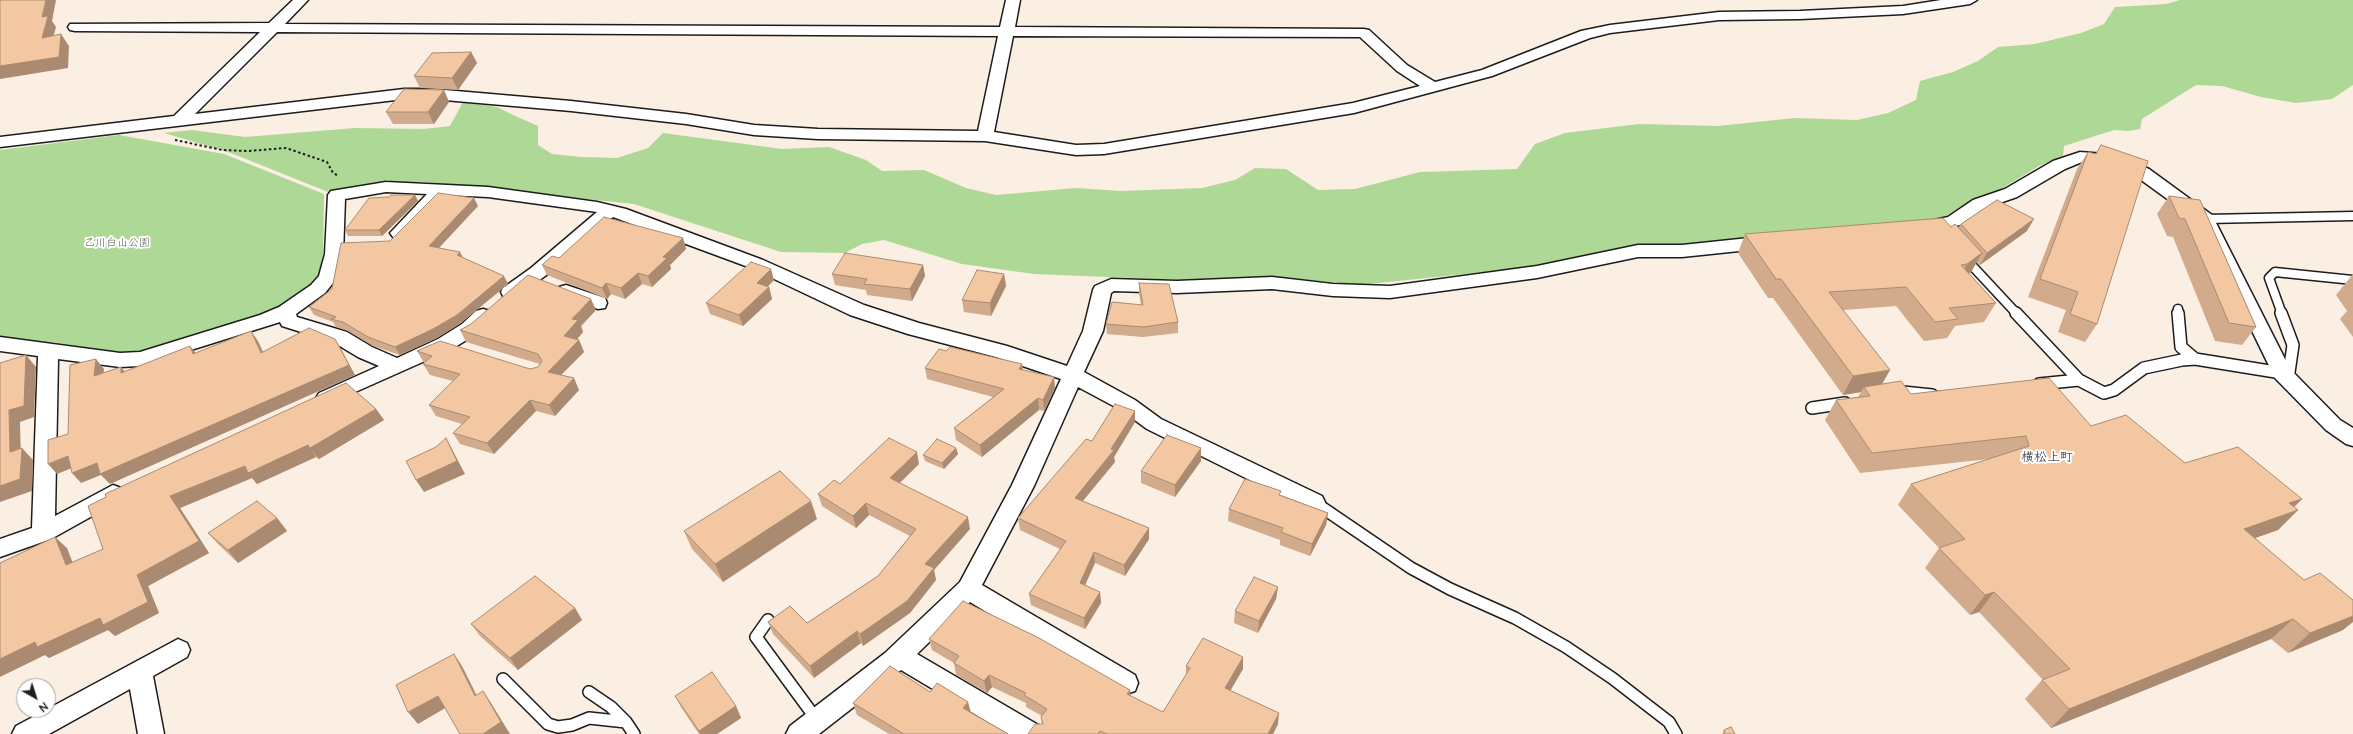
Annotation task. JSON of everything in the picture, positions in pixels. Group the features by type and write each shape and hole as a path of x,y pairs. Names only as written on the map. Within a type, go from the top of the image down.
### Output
{"street":[{"path":"180,120 301,0"},
{"path":"986,136 1014,0"},
{"path":"1785,0 1800,15"},
{"path":"0,142 404,94 434,94 571,106 686,119 754,130 864,136 986,136 1076,150 1104,149 1354,108 1512,65 1586,34 1610,29 1719,16 1800,15 1903,10 1970,0"},
{"path":"75,27 185,26 273,29 1009,30 1364,33 1402,68 1433,87"},
{"path":"1904,228 1926,228 1954,221 1979,204 2011,193 2059,165 2080,157 2110,159 2143,173 2159,183 2206,219 2285,376 2333,425 2353,438"},
{"path":"0,344 48,349 120,360 140,359 286,312 318,289 328,278 343,244 337,195 386,187 488,192 597,207 620,213 757,264 857,310 914,329 1000,351 1075,376 1128,405 1154,424 1314,502"},
{"path":"388,244 442,189"},
{"path":"312,404 445,344 469,329 520,284 609,211"},
{"path":"799,734 899,656 968,589 1023,486 1075,376 1093,331 1102,290 1111,285 1177,287 1272,283 1333,290 1390,292 1537,272 1638,251 1682,250 1788,240"},
{"path":"530,277 598,303"},
{"path":"286,312 289,321 340,337 353,343 365,352 398,366"},
{"path":"445,344 468,351"},
{"path":"43,533 48,349"},
{"path":"0,548 43,533 128,487"},
{"path":"968,589 1126,683"},
{"path":"25,734 178,650"},
{"path":"899,656 1031,734"},
{"path":"140,672 151,734"}],"lane":[{"path":"2206,219 2353,216"},
{"path":"1960,252 2079,380 2104,393 2114,390 2144,368 2195,359 2285,376 2293,345 2269,278 2275,272 2353,280"},
{"path":"2178,309 2181,347 2195,359"},
{"path":"2025,386 2079,380"},
{"path":"1886,396 1903,392 1943,394"},
{"path":"1812,408 1857,401"},
{"path":"1314,502 1411,568 1450,589 1515,618 1566,647 1619,683 1669,722 1676,734"},
{"path":"768,620 756,637 817,720"},
{"path":"503,680 548,724 558,727 572,725 589,718 626,722"},
{"path":"590,692 611,707 626,722 634,734"}],"path":[{"path":"171,139 222,150 248,151 286,148 327,162 333,173 344,178"}],"green space":[{"path":"2180,0 2353,0 2353,85 2332,99 2296,103 2261,97 2222,86 2196,85 2142,119 2140,129 2128,131 2114,130 2064,146 2063,156 2039,166 2001,189 1973,199 1946,216 1916,222 1845,226 1684,244 1635,246 1524,268 1359,285 1273,276 1182,280 1034,274 962,264 884,240 862,244 845,253 781,252 634,204 423,182 352,186 328,192 231,153 164,133 192,130 245,137 355,128 424,129 450,126 463,102 497,107 538,126 538,145 552,154 581,157 617,158 648,148 663,133 782,149 829,147 866,160 882,171 924,170 966,188 996,195 1076,188 1121,191 1202,188 1235,180 1255,168 1286,169 1318,190 1355,189 1420,172 1517,169 1535,144 1565,133 1639,124 1718,126 1795,118 1857,120 1888,113 1916,100 1920,81 1953,72 1978,61 1998,47 2035,44 2081,33 2104,24 2115,7 2166,4"},
{"name":"乙川白山公園","path":"119,135 224,154 324,194 323,254 318,278 310,287 271,313 141,353 124,354 53,342 27,343 0,338 0,150"}],"building":[{"path":"0,0 46,0 42,17 48,16 42,38 61,34 59,57 0,66"},
{"path":"471,52 452,78 414,76 432,53"},
{"path":"404,89 444,90 428,112 386,112"},
{"path":"2101,145 2148,161 2097,324 2070,314 2078,292 2040,279 2088,152 2096,154"},
{"path":"438,193 474,198 429,246 460,252 457,255 504,276 457,315 433,329 395,347 368,337 343,322 331,319 336,317 309,307 332,289 341,243 390,241"},
{"path":"391,195 415,195 379,230 345,230 369,198 389,197"},
{"path":"2169,196 2200,200 2256,327 2229,323 2185,219 2179,218"},
{"path":"1997,200 2034,219 1987,253 1961,224"},
{"path":"604,217 683,238 663,257 667,258 648,276 638,273 621,288 606,283 602,288 542,265 552,256 559,258"},
{"path":"1943,218 1951,227 1955,224 1982,253 1967,264 1961,265 1996,303 1949,308 1958,319 1935,322 1906,287 1829,292 1890,370 1853,376 1781,279 1776,279 1745,234"},
{"path":"845,253 923,265 910,289 864,284 867,279 832,274"},
{"path":"751,262 771,269 757,283 769,287 739,315 706,303"},
{"path":"977,270 1004,274 990,303 962,300"},
{"path":"528,275 591,299 572,319 578,320 564,336 579,340 548,372 574,378 549,405 530,400 487,443 453,433 470,417 429,405 460,374 423,364 432,356 417,351 440,341 530,369 538,367 542,361 538,354 460,330 471,324"},
{"path":"1139,283 1169,284 1178,322 1143,327 1106,324 1112,302 1143,305"},
{"path":"309,328 335,339 349,365 100,474 97,463 72,473 68,456 48,464 48,440 68,434 70,365 96,359 94,376 121,367 121,373 190,346 193,354 251,331 261,353"},
{"path":"950,347 1022,364 1019,369 1054,377 1043,400 1038,398 980,445 954,428 1004,389 925,368 939,349 946,351"},
{"path":"26,355 24,406 9,410 10,452 22,448 20,479 0,486 0,363"},
{"path":"2049,378 2091,426 2126,415 2185,463 2238,447 2302,499 2289,503 2298,510 2244,529 2304,580 2320,573 2353,600 2353,616 2310,633 2293,619 2069,709 2042,680 2070,669 1994,592 1985,595 1939,548 1965,539 1911,484 2029,446 2026,436 1872,453 1836,400 1870,396 1864,387 1901,381 1911,394"},
{"path":"346,383 376,409 310,448 308,445 248,473 245,466 170,496 199,541 137,575 148,602 103,625 100,618 37,647 35,642 0,659 0,563 55,537 66,565 103,549 88,506 106,497 105,494"},
{"path":"1115,404 1135,411 1111,449 1114,450 1075,498 1149,528 1124,565 1094,552 1080,583 1100,592 1084,618 1029,594 1066,541 1018,518 1086,439 1092,441"},
{"path":"1167,435 1201,448 1175,485 1141,471"},
{"path":"446,438 457,461 416,480 406,461 436,447"},
{"path":"889,438 917,452 890,478 968,517 925,564 934,568 907,601 860,634 857,631 810,666 768,622 790,606 807,623 878,576 916,529 866,503 853,516 818,494 834,480 840,484"},
{"path":"937,439 956,448 942,463 923,455"},
{"path":"780,471 811,501 715,564 684,531"},
{"path":"1245,479 1281,491 1279,495 1328,513 1312,544 1281,532 1283,528 1229,509"},
{"path":"257,501 277,518 228,550 208,533"},
{"path":"535,576 575,608 510,658 471,624"},
{"path":"1254,577 1278,587 1259,621 1235,611"},
{"path":"963,601 1039,638 1130,690 1127,694 1163,712 1190,668 1186,666 1203,638 1243,657 1225,688 1279,713 1268,734 1107,734 1100,731 1098,734 1028,734 1035,724 1043,724 1041,717 1047,709 1024,695 1026,693 989,675 984,681 954,663 959,656 929,639"},
{"path":"454,654 475,696 483,691 501,722 483,734 460,734 438,696 408,712 396,685"},
{"path":"890,666 930,692 937,683 968,702 963,708 1008,734 904,734 853,703"},
{"path":"712,672 736,706 699,731 675,696"},
{"path":"1731,727 1735,734 1725,734 1724,730"}],"district":[{"name":"横松上町","path":"2047,458"}]}
